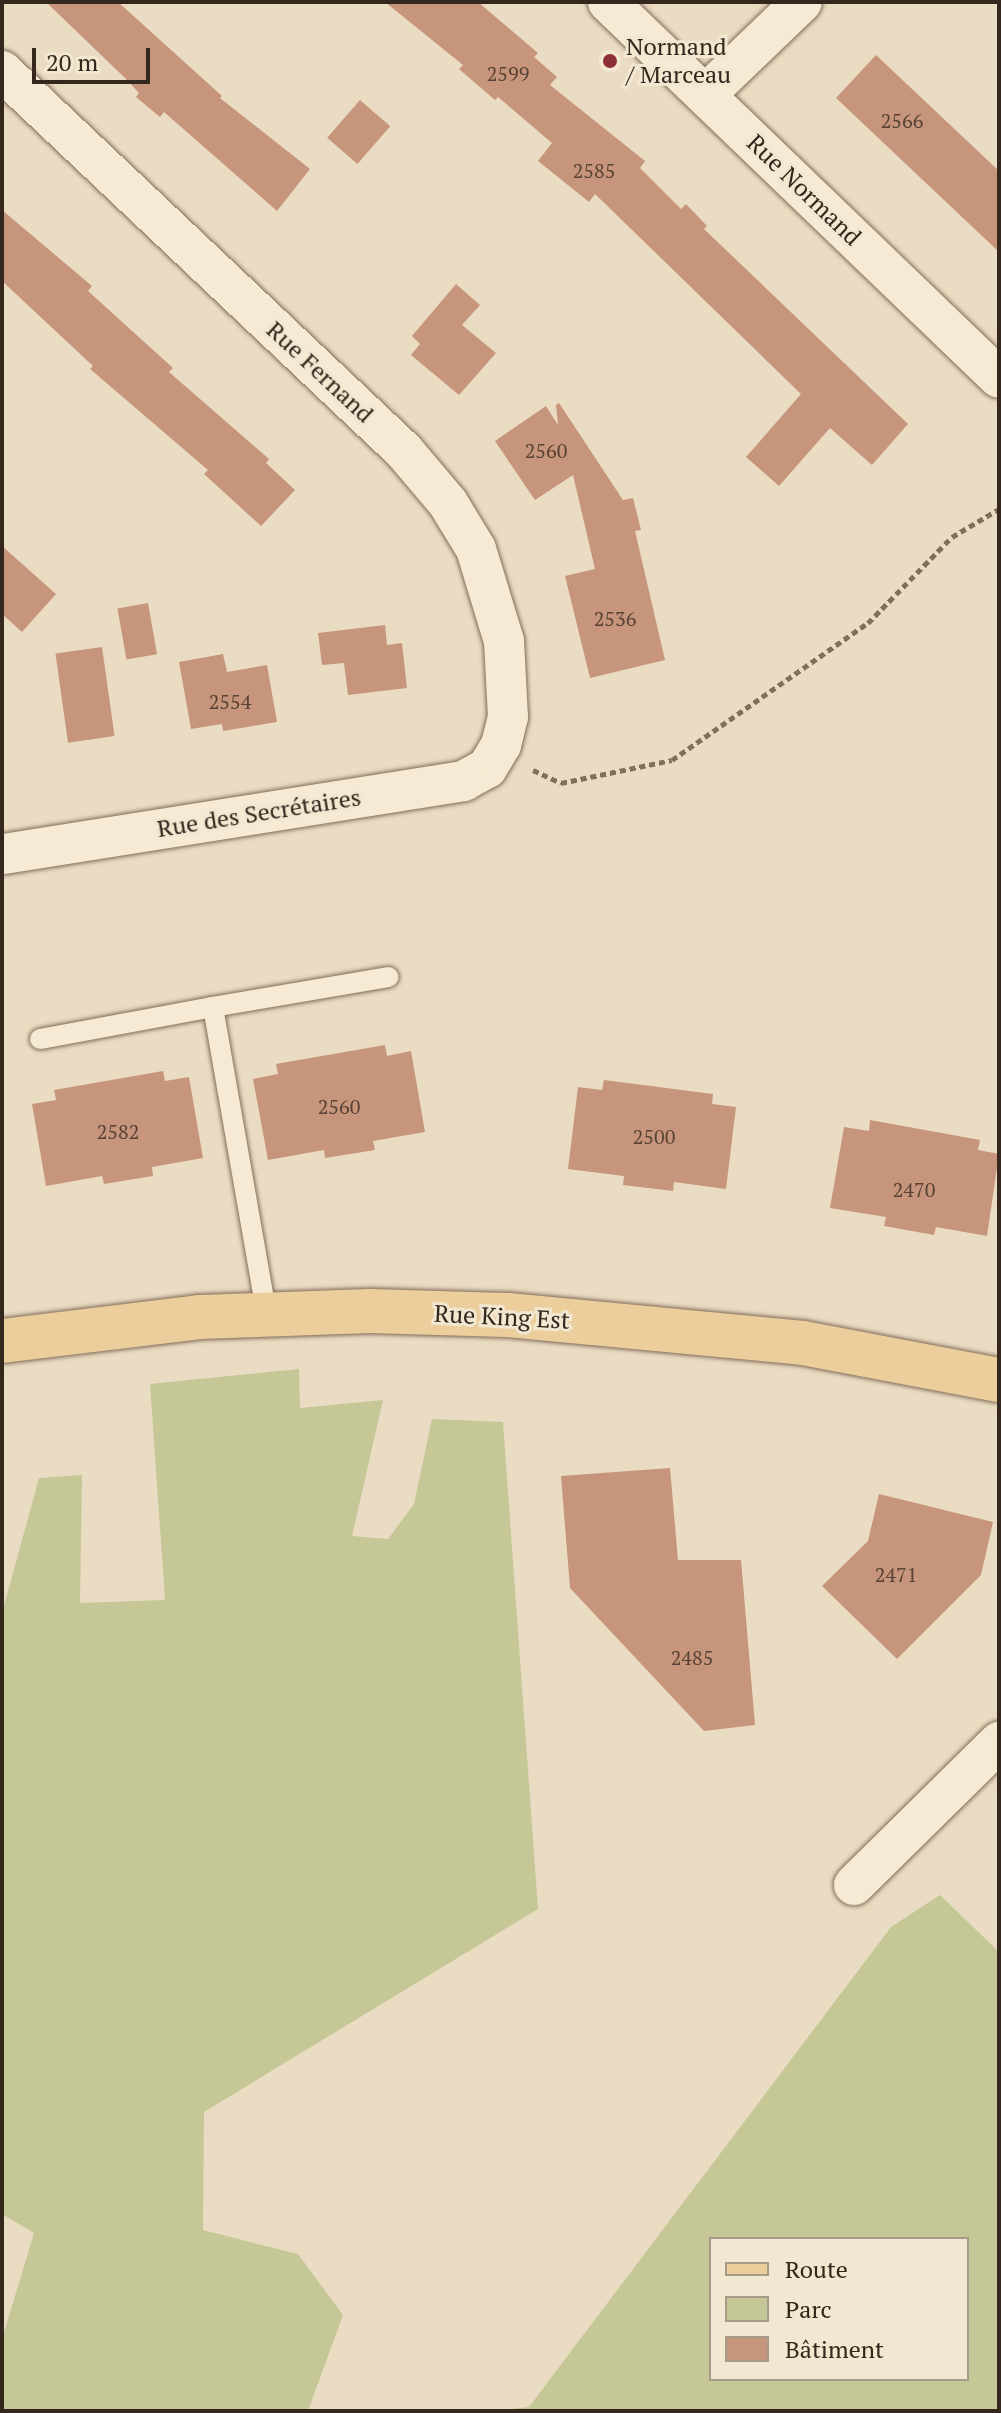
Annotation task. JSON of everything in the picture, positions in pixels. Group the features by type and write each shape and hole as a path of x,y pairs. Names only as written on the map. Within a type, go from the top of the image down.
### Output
{"main road":[{"name":"Rue King Est","path":"2,1341 200,1317 370,1311 508,1315 803,1343 999,1380"}],"street":[{"name":"Rue Normand","path":"608,2 999,378"},
{"path":"705,95 802,2"},
{"name":"Rue Fernand","path":"2,71 404,451 448,503 476,549 504,641 508,717 501,745"},
{"name":"Rue des Secrétaires","path":"2,854 464,781 487,768 501,745"},
{"path":"854,1885 999,1742"}],"lane":[{"path":"40,1039 388,977"},
{"path":"213,1007 267,1316"}],"path":[{"path":"501,745 538,774 561,783 672,760 868,623 952,537 999,509"}],"green space":[{"path":"299,1369 300,1408 383,1400 352,1536 388,1539 414,1504 432,1419 503,1422 538,1909 204,2112 203,2230 298,2254 343,2315 308,2411 2,2411 2,2339 34,2233 2,2214 2,1613 39,1478 82,1475 80,1603 165,1600 150,1384"},
{"path":"940,1895 999,1952 999,2411 493,2411 529,2407 891,1927"}],"building":[{"path":"46,2 118,2 222,96 220,98 310,169 277,211 164,112 160,117 136,97 139,93 125,78"},
{"path":"385,2 478,2 538,53 534,57 557,77 550,85 645,161 640,168 681,209 686,204 707,226 704,229 908,424 872,465 830,428 779,486 746,457 801,394 595,194 589,202 538,161 552,143 498,97 495,100 459,69 463,65"},
{"path":"876,55 999,171 999,252 836,98"},
{"path":"360,100 390,126 357,164 327,138"},
{"path":"2,210 92,286 88,291 173,368 169,372 269,459 266,463 295,490 261,526 204,474 208,470 90,369 93,366 2,281"},
{"path":"456,284 480,305 462,325 496,353 459,395 411,355 420,344 412,336"},
{"path":"559,403 623,500 633,498 641,530 635,531 665,660 590,678 565,576 595,569 573,475 535,500 495,441 546,406 558,425 556,405"},
{"path":"2,546 56,594 22,632 2,614"},
{"path":"148,603 157,654 127,660 117,608"},
{"path":"385,625 387,645 402,643 407,688 348,695 344,663 322,665 318,633"},
{"path":"102,647 115,736 68,743 55,654"},
{"path":"223,654 227,672 267,665 277,722 223,731 222,724 191,729 179,662"},
{"path":"385,1045 387,1056 411,1051 425,1132 373,1141 375,1150 325,1158 324,1150 268,1160 253,1079 278,1074 276,1064"},
{"path":"163,1071 165,1081 189,1077 203,1158 152,1167 153,1176 104,1184 102,1176 46,1186 32,1104 56,1100 54,1090"},
{"path":"604,1080 713,1094 712,1104 736,1107 726,1189 674,1182 673,1191 623,1185 624,1176 568,1169 578,1087 602,1090"},
{"path":"870,1120 980,1140 978,1150 999,1154 987,1236 936,1227 934,1235 884,1226 886,1217 830,1208 844,1127 869,1131"},
{"path":"670,1468 678,1560 741,1560 755,1725 704,1731 570,1588 561,1476"},
{"path":"879,1494 993,1522 981,1575 897,1659 822,1586 868,1541"}],"place":[{"name":"Normand / Marceau","path":"610,61"}]}
